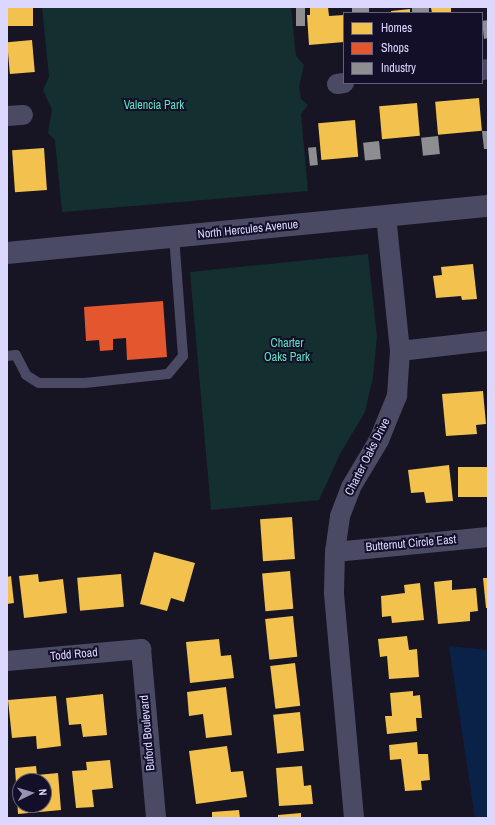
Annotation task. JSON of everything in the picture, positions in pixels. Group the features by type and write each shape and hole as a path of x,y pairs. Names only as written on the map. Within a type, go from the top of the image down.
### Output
{"street":[{"name":"North Hercules Avenue","path":"7,253 488,206"},
{"name":"Charter Oaks Drive","path":"354,818 334,592 335,552 340,516 351,487 379,440 397,396 400,351 386,216"},
{"path":"400,351 488,341"},
{"name":"Butternut Circle East","path":"335,552 488,537"},
{"name":"Todd Road","path":"7,661 141,649"},
{"name":"Buford Boulevard","path":"141,649 156,818"}],"lane":[{"path":"7,356 16,355 26,375 39,383 86,383 168,374 183,356 174,237"}],"green space":[{"name":"Valencia Park","path":"42,7 291,7 296,56 304,65 299,87 301,99 308,105 301,114 308,191 62,212 55,140 48,133 52,110 43,90 49,77"},
{"name":"Charter Oaks Park","path":"368,254 377,337 373,377 365,412 340,454 319,500 211,510 190,272"}],"water":[{"path":"449,646 488,650 488,818 475,818"}],"building: Homes":[{"path":"7,7 33,7 33,26 7,26"},
{"path":"328,7 329,16 343,15 343,42 309,45 307,15 310,15 310,8"},
{"path":"451,7 451,12 432,12 431,8"},
{"path":"410,9 410,12 391,11"},
{"path":"32,40 35,72 10,74 7,42"},
{"path":"479,98 482,131 438,135 435,102"},
{"path":"417,103 420,136 382,139 379,106"},
{"path":"355,120 358,157 321,160 318,123"},
{"path":"44,148 47,190 15,192 12,150"},
{"path":"473,264 477,299 462,300 461,296 436,298 433,276 442,275 441,267"},
{"path":"483,391 486,424 476,425 477,434 446,436 442,394"},
{"path":"449,465 453,501 426,503 424,492 411,493 408,470"},
{"path":"458,467 488,467 488,497 458,497"},
{"path":"292,517 295,559 263,561 260,519"},
{"path":"154,552 195,563 184,602 171,598 167,611 140,604"},
{"path":"290,571 293,609 265,611 262,573"},
{"path":"38,574 39,582 63,579 67,613 24,618 19,576"},
{"path":"121,574 124,607 80,611 77,578"},
{"path":"11,576 14,603 7,604 7,577"},
{"path":"483,578 488,578 488,608 486,608"},
{"path":"452,580 452,590 476,588 478,611 470,612 470,621 438,624 434,582"},
{"path":"420,583 424,620 392,623 391,616 382,617 381,596 405,593 404,585"},
{"path":"293,616 297,657 269,660 265,619"},
{"path":"407,636 409,650 417,649 419,677 389,679 387,656 380,657 378,639"},
{"path":"219,639 221,656 231,655 234,678 190,683 186,642"},
{"path":"295,663 300,706 275,709 270,666"},
{"path":"226,687 232,735 206,738 203,714 189,716 187,692"},
{"path":"413,691 413,696 420,695 422,718 416,718 417,731 387,734 385,716 392,716 390,693"},
{"path":"103,694 107,735 83,737 81,724 69,725 66,698"},
{"path":"56,696 61,746 37,749 36,736 12,738 8,700"},
{"path":"300,712 304,751 277,754 273,715"},
{"path":"417,742 418,754 428,754 430,780 421,781 422,790 405,791 401,759 390,760 389,745"},
{"path":"227,746 231,772 243,771 247,797 196,804 189,751"},
{"path":"110,760 113,788 92,790 94,807 76,808 72,771 87,770 86,762"},
{"path":"36,766 37,773 15,773 15,768"},
{"path":"302,766 304,786 311,785 313,804 279,806 276,768"},
{"path":"58,773 61,810 52,811 52,774"},
{"path":"239,810 240,818 212,818 212,812"},
{"path":"301,813 301,818 278,818 278,815"}],"building: Shops":[{"path":"163,301 167,357 127,360 126,338 113,339 113,350 100,351 99,340 86,341 84,307"}],"building: Industry":[{"path":"296,7 305,7 305,26 296,26"},
{"path":"352,7 369,7 369,12 352,12"},
{"path":"412,7 429,7 429,12 412,12"},
{"path":"488,20 488,38 484,39 483,30 483,21"},
{"path":"482,131 488,131 488,149 484,149"},
{"path":"438,136 440,154 423,156 421,138"},
{"path":"379,141 381,159 365,161 363,143"},
{"path":"316,147 318,165 310,166 308,148"}]}
